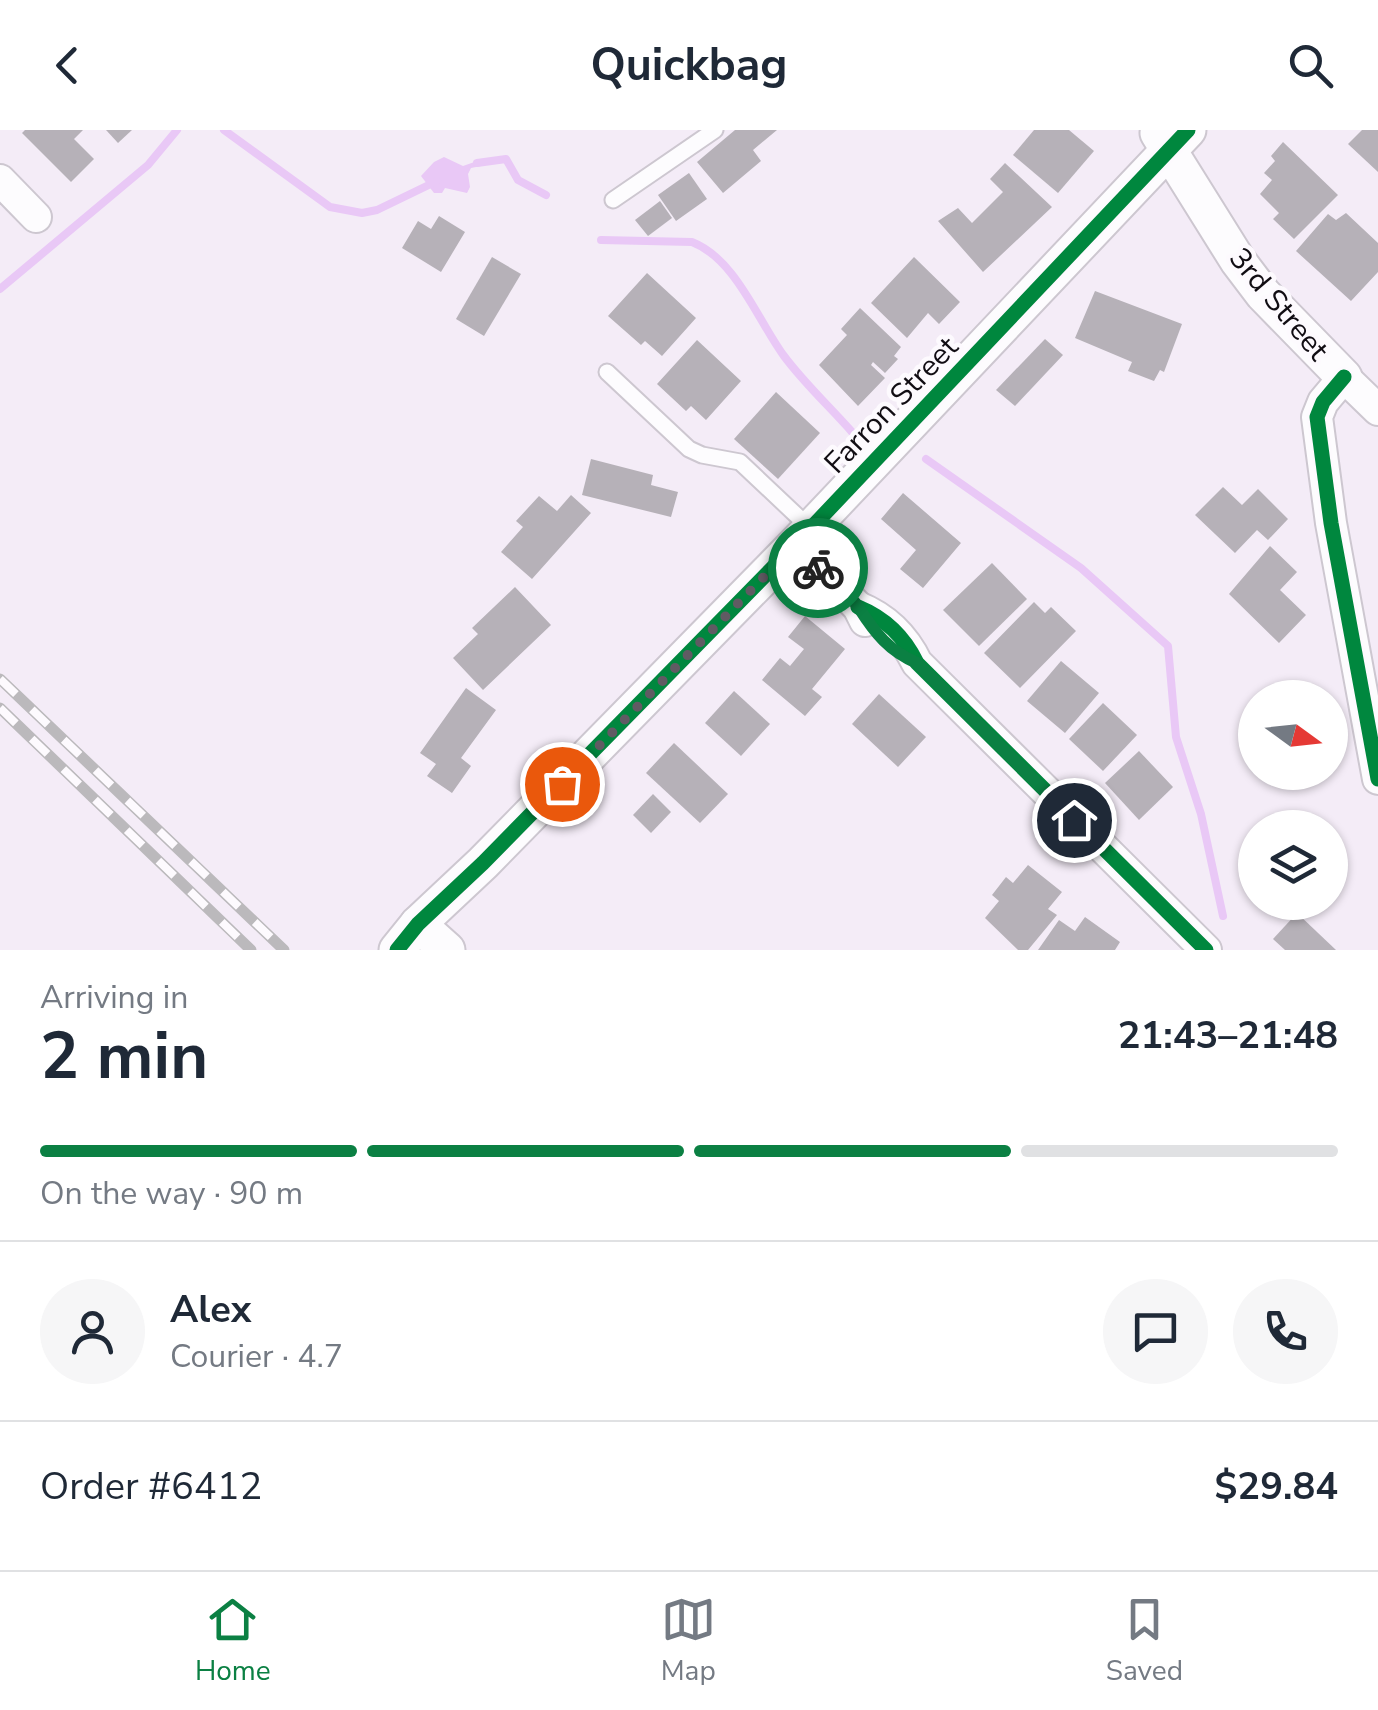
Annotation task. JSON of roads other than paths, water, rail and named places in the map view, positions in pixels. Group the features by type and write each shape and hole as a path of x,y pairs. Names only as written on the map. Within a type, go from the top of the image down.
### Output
{"street":[{"name":"3rd Street","path":"1171,137 1262,294 1344,378 1323,402 1316,417 1331,523 1378,779"},
{"name":"Farron Street","path":"370,950 390,936 408,937 484,863 803,537 1171,137"},
{"path":"0,180 36,216"},
{"path":"1344,378 1378,410"},
{"path":"803,537 858,607 868,626 897,654 917,663 1206,950"},
{"path":"408,937 447,950"}],"lane":[{"path":"613,200 715,130"},
{"path":"607,372 689,449 740,462 803,537"}],"waterway":[{"path":"0,289 148,165 177,130"},
{"path":"224,130 330,207 362,213 377,210 437,181"},
{"path":"477,163 506,159 518,180 546,195"},
{"path":"601,240 692,242 708,250 734,276 792,366 852,432"},
{"path":"926,459 1081,568 1168,646 1176,737 1201,814 1223,916"}],"railway":[{"path":"0,679 284,950"},
{"path":"0,708 251,950"}]}
